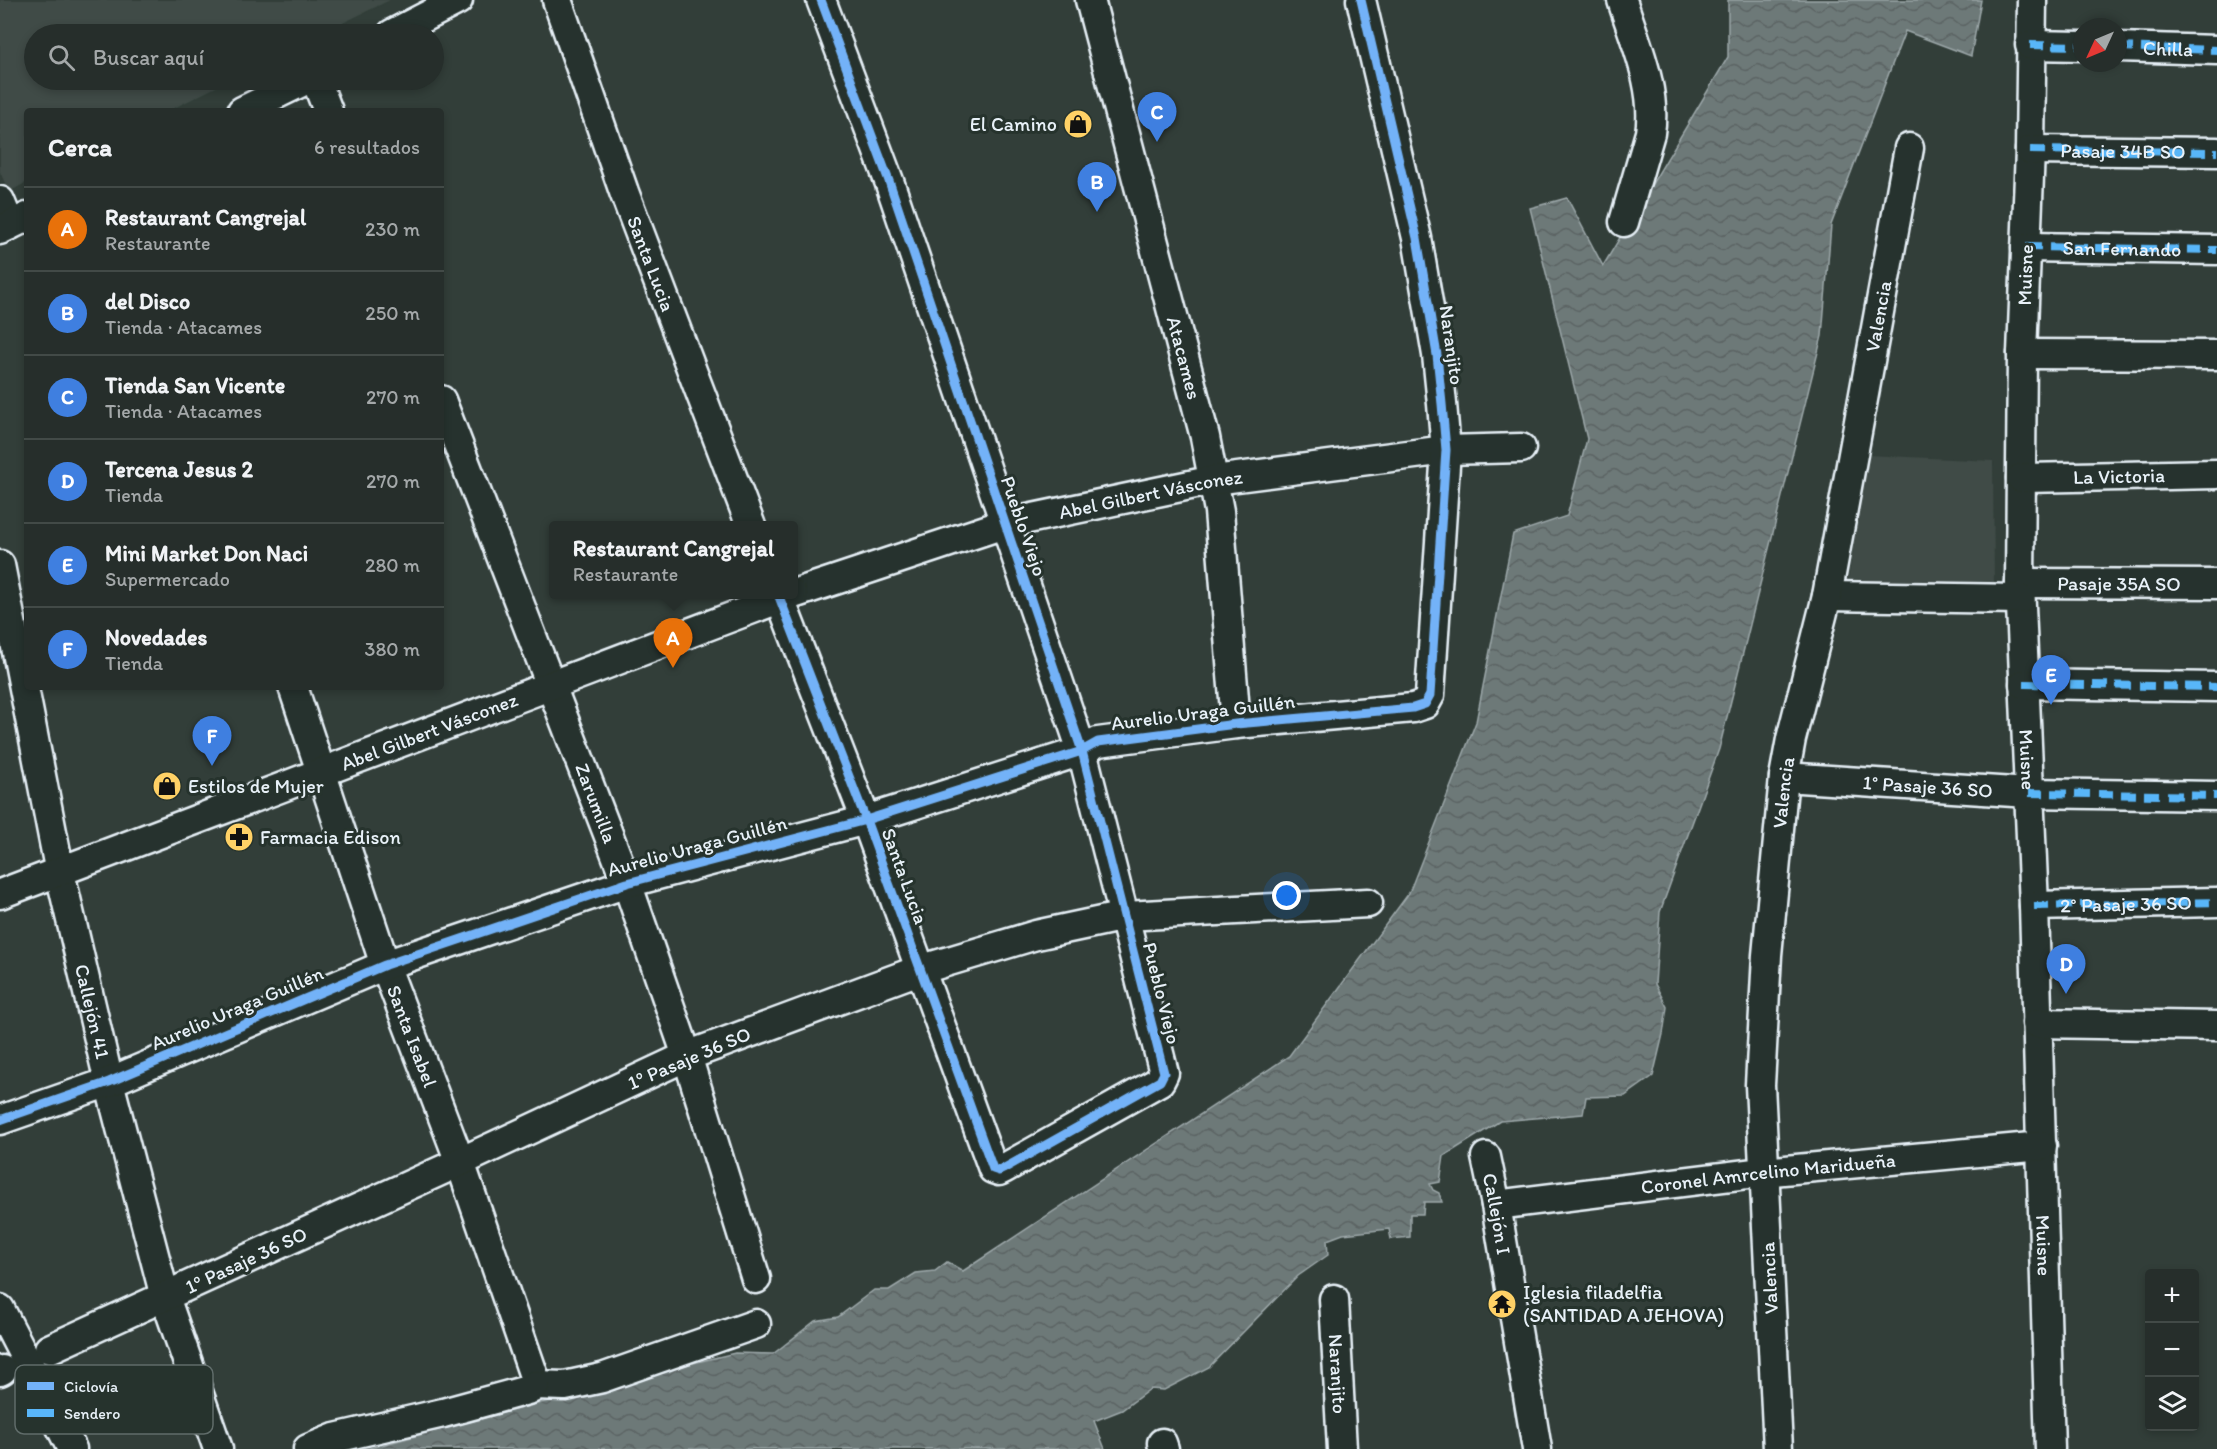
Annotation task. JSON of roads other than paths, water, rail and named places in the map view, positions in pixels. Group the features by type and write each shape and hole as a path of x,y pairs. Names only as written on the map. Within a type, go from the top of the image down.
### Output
{"street":[{"path":"411,24 458,0"},
{"name":"Santa Lucia","path":"557,0 624,192 749,521"},
{"name":"Pueblo Viejo","path":"821,0 889,181 1082,751 1164,1073 1160,1081 1003,1169 995,1170"},
{"name":"Atacames","path":"1090,0 1214,480 1219,511 1236,724"},
{"name":"Naranjito","path":"1361,0 1417,238 1437,355 1446,450 1428,701"},
{"path":"1622,0 1649,88 1652,118 1650,133 1624,222"},
{"name":"Muisne","path":"2031,0 2030,150 2022,354 2020,591 2034,906 2050,1449"},
{"path":"2030,45 2073,46"},
{"name":"Chilla","path":"2127,47 2217,50"},
{"path":"248,108 285,90"},
{"path":"320,90 327,108"},
{"name":"Valencia","path":"1778,1449 1760,1085 1766,967 1784,777 1827,596 1909,147"},
{"name":"Pasaje 34B SO","path":"2030,150 2217,152"},
{"name":"San Fernando","path":"2026,247 2217,250"},
{"path":"2022,354 2217,355"},
{"name":"Zarumilla","path":"444,408 627,883 687,1056 756,1279"},
{"name":"Abel Gilbert Vásconez","path":"798,591 1004,524 1214,480 1446,450 1521,448"},
{"name":"La Victoria","path":"2021,478 2217,474"},
{"name":"Callejón 41","path":"0,565 24,688"},
{"name":"Pasaje 35A SO","path":"1827,596 2217,584"},
{"name":"Abel Gilbert Vásconez","path":"0,894 553,686 775,599"},
{"name":"Santa Lucia","path":"786,599 919,970 991,1165 995,1170"},
{"path":"2024,684 2217,687"},
{"name":"Callejón 41","path":"24,690 60,873 109,1082 165,1297 189,1365"},
{"name":"Santa Isabel","path":"294,690 385,965 460,1162 535,1379 535,1385"},
{"name":"Aurelio Uraga Guillén","path":"0,1120 109,1082 385,965 627,883 866,820 1082,751 1101,741 1236,724 1413,708 1421,707 1428,701"},
{"name":"1° Pasaje 36 SO","path":"1784,777 2029,793 2217,796"},
{"name":"2° Pasaje 36 SO","path":"2034,906 2217,902"},
{"name":"1º Pasaje 36 SO","path":"49,1349 687,1056 919,970 1036,935 1125,916 1368,903"},
{"path":"2037,1023 2217,1026"},
{"name":"Coronel Amrcelino Maridueña","path":"1496,1205 1763,1172 2042,1146"},
{"name":"Callejón I","path":"1486,1157 1537,1449"},
{"name":"Naranjito","path":"1334,1299 1342,1449"},
{"path":"0,1309 29,1365"},
{"path":"308,1449 335,1438 443,1413 531,1389 535,1385 565,1386 602,1378 756,1324"},
{"path":"64,1434 72,1449"},
{"name":"Callejón 41","path":"213,1434 218,1449"}],"water":[{"path":"1728,0 1981,0 1971,56 1905,31 1831,225 1822,336 1719,749 1660,912 1655,984 1667,1007 1653,1076 1625,1096 1586,1097 1583,1114 1500,1121 1444,1156 1440,1182 1430,1184 1433,1190 1439,1193 1442,1202 1424,1202 1423,1214 1410,1214 1410,1237 1391,1239 1389,1229 1343,1234 1327,1240 1328,1255 1298,1276 1209,1367 1164,1390 1150,1389 1122,1410 1094,1421 1105,1449 366,1449 735,1353 773,1354 815,1321 838,1317 874,1290 889,1290 916,1273 935,1271 947,1262 963,1271 1289,1056 1409,893 1476,722 1513,534 1567,516 1587,439 1530,208 1567,198 1603,266 1728,57"}],"place":[{"name":"El Camino","path":"1078,124"},
{"name":"Tienda San Vicente","path":"1157,142"},
{"name":"del Disco","path":"1097,212"},
{"name":"Restaurant Cangrejal","path":"673,668"},
{"name":"Mini Market Don Naci","path":"2051,705"},
{"name":"Novedades","path":"212,766"},
{"name":"Estilos de Mujer","path":"167,786"},
{"name":"Farmacia Edison","path":"239,837"},
{"name":"Tercena Jesus 2","path":"2066,994"},
{"name":"Iglesia filadelfia (SANTIDAD A JEHOVA)","path":"1502,1304"}]}
